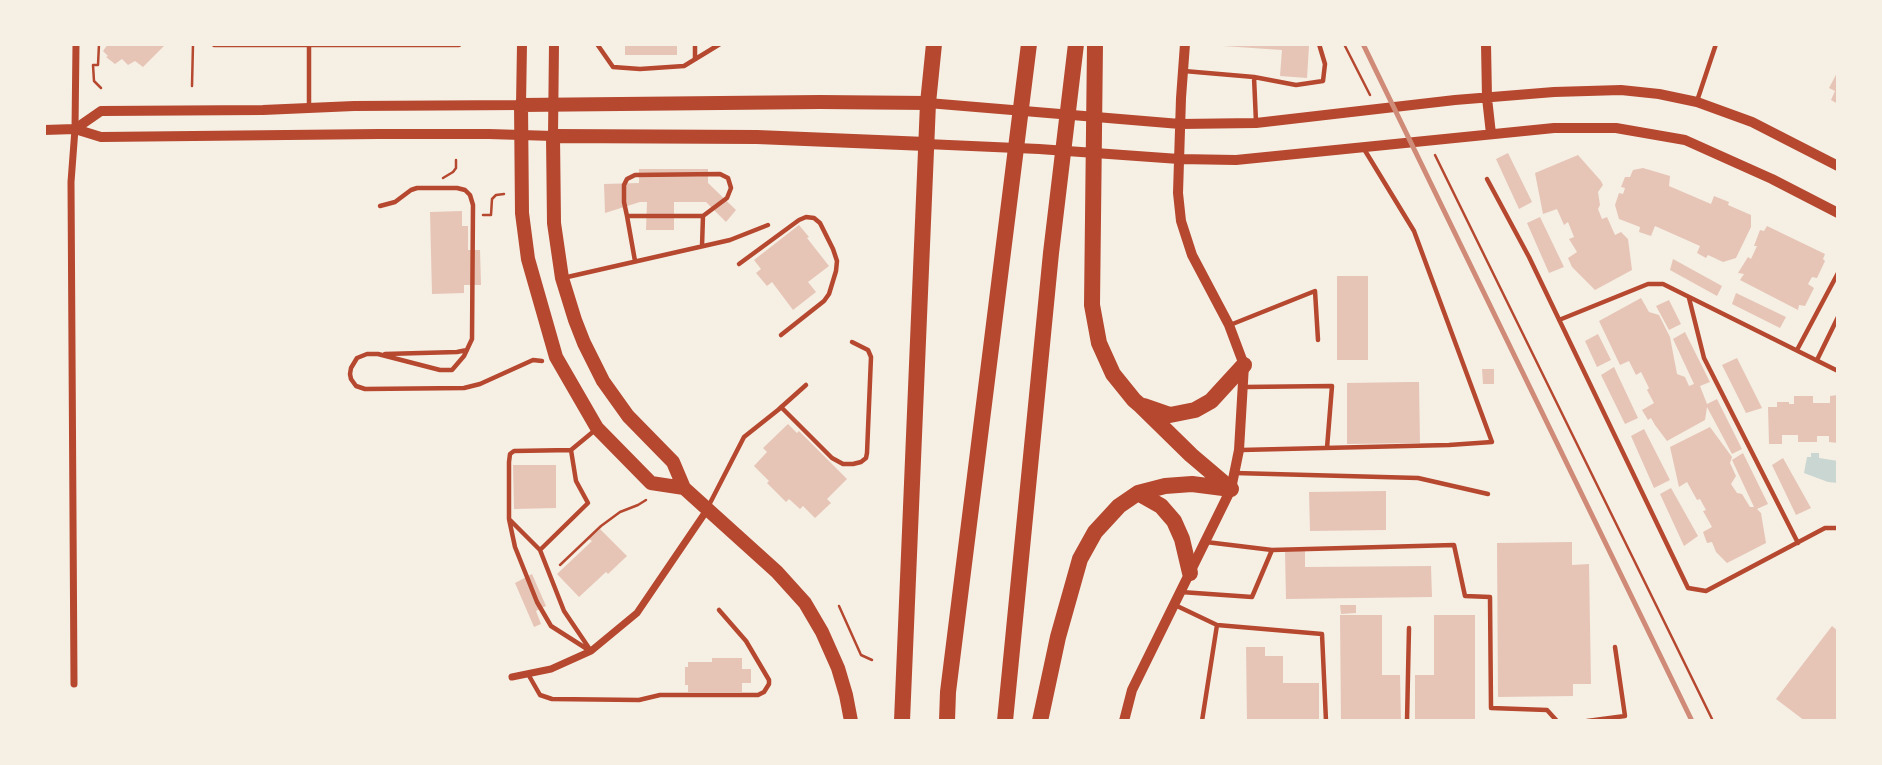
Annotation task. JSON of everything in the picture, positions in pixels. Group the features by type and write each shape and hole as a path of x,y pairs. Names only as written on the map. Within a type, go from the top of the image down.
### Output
{"highway":[{"path":"902,721 926,144 934,44"},
{"path":"947,721 948,692 1028,44"},
{"path":"1005,721 1051,253 1076,44"},
{"path":"1095,44 1092,305 1099,343 1113,374 1134,400 1191,455 1233,481"},
{"path":"1142,406 1170,415 1195,410 1211,401 1244,365"},
{"path":"1040,721 1058,637 1080,559 1095,532 1119,506 1138,493 1165,486 1233,481"},
{"path":"1138,493 1161,506 1174,521 1182,539 1190,573"}],"main road":[{"path":"684,488 651,483 597,428 556,357 528,259 522,213 521,105 928,103"},
{"path":"851,721 838,668 805,603 777,572 684,488 673,462 628,416 603,381 575,320 562,278 554,223 553,136 757,137 926,144"}],"street":[{"path":"74,684 71,182 76,44"},
{"path":"75,129 101,111 521,105 522,44"},
{"path":"44,130 75,129 101,137 407,134 553,136 554,44"},
{"path":"1124,721 1132,690 1233,481 1239,450 1244,365 1229,325 1192,256 1181,221 1178,193 1185,44"},
{"path":"1486,44 1491,134"},
{"path":"928,103 1180,124 1256,123 1394,106 1554,92 1621,90 1697,102 1752,122 1838,166"},
{"path":"926,144 1236,160 1554,128 1616,128 1685,140 1838,212"},
{"path":"512,677 551,670 591,651 637,612 707,510"}],"lane":[{"path":"215,44 459,44"},
{"path":"597,44 613,67 640,69 684,66 720,44"},
{"path":"695,44 695,59"},
{"path":"1183,71 1254,77 1296,85 1323,82 1325,64 1319,44"},
{"path":"1697,102 1716,44"},
{"path":"309,45 309,108"},
{"path":"1254,77 1256,123"},
{"path":"1239,450 1492,442 1414,232 1364,148"},
{"path":"627,216 703,216 727,198 731,188 728,178 720,174 635,175 628,179 624,202 635,261"},
{"path":"1487,179 1529,257 1688,588 1706,591 1825,528 1838,528"},
{"path":"378,354 426,367 454,369 472,339 473,215 470,195 457,188 417,188 395,202 380,206"},
{"path":"702,246 703,216"},
{"path":"739,264 799,220 814,218 820,223 837,261 829,293 824,301 781,335"},
{"path":"562,278 730,240 768,225"},
{"path":"1797,350 1838,273"},
{"path":"1559,320 1648,284 1663,284 1838,371"},
{"path":"1229,325 1315,291 1318,340"},
{"path":"1689,297 1704,358 1798,543"},
{"path":"1817,360 1838,317"},
{"path":"781,407 832,458 843,464 853,464 866,458 871,357 868,350 852,342"},
{"path":"467,350 367,354 354,362 351,379 356,386 365,388 464,388 480,384 533,360 542,361"},
{"path":"707,510 744,437 806,385"},
{"path":"1243,387 1332,386 1327,448"},
{"path":"591,651 551,626 537,602 515,547 509,519 509,462 510,454 514,451 571,450 597,428"},
{"path":"540,550 589,503 576,481 571,450"},
{"path":"1233,481 1418,478 1488,494"},
{"path":"509,519 540,550 565,611 591,651"},
{"path":"1205,541 1272,550 1454,545 1465,596 1490,597 1491,708 1548,710 1557,721"},
{"path":"1181,592 1252,597 1272,550"},
{"path":"1174,604 1217,625 1322,634 1326,721"},
{"path":"528,674 540,695 552,699 639,700 660,695 758,695 764,692 769,680 746,641 719,610"},
{"path":"1202,721 1217,625"},
{"path":"1407,721 1409,628"},
{"path":"1587,721 1625,716 1615,647"}],"path":[{"path":"99,44 99,65 93,65 94,81 101,88"},
{"path":"192,86 193,44"},
{"path":"1344,44 1370,94"},
{"path":"1435,155 1713,721"},
{"path":"473,215 491,215 492,199 496,195 505,194"},
{"path":"559,565 601,526 620,512 646,500"},
{"path":"839,606 861,655 872,660"}],"shaded area":[{"path":"1811,453 1819,453 1819,458 1838,461 1838,483 1804,473 1807,457 1811,457"}],"building":[{"path":"108,44 166,44 143,67 135,61 128,65 122,59 115,64 103,51"},
{"path":"625,44 677,44 677,55 625,55"},
{"path":"1223,44 1309,46 1307,78 1280,76 1282,50"},
{"path":"1838,71 1838,104 1831,100 1835,91 1829,88"},
{"path":"1508,153 1532,202 1519,209 1496,159"},
{"path":"1578,155 1603,185 1598,192 1598,209 1602,219 1607,217 1615,235 1621,232 1628,239 1632,270 1595,290 1572,267 1568,258 1577,252 1569,239 1574,237 1568,222 1564,225 1557,209 1543,214 1535,173"},
{"path":"1643,168 1670,176 1669,186 1711,204 1714,196 1751,215 1751,227 1736,258 1723,262 1708,255 1706,258 1697,253 1700,246 1655,226 1651,236 1639,232 1640,227 1619,219 1615,205 1619,193 1623,194 1625,188 1621,187 1625,177 1630,177 1633,170"},
{"path":"639,169 708,169 708,183 736,210 726,222 706,202 674,202 674,230 646,230 647,202 605,213 604,184 639,183"},
{"path":"462,211 462,226 468,226 468,250 480,250 481,285 464,285 464,293 432,294 430,212"},
{"path":"1540,217 1564,267 1549,273 1527,223"},
{"path":"799,225 829,266 808,282 816,292 793,310 772,282 767,286 756,273 761,269 754,260"},
{"path":"1767,226 1825,254 1825,261 1817,278 1812,277 1808,284 1814,288 1805,306 1799,305 1798,310 1740,280 1744,274 1738,273 1748,257 1751,259 1760,230 1764,231"},
{"path":"1673,259 1722,286 1717,296 1670,270"},
{"path":"1337,276 1368,276 1368,360 1337,360"},
{"path":"1736,293 1786,317 1780,328 1732,304"},
{"path":"1641,298 1649,312 1659,315 1670,337 1677,374 1685,377 1689,386 1694,384 1673,339 1685,332 1710,382 1700,386 1707,404 1717,399 1742,449 1732,454 1707,407 1705,420 1667,441 1651,418 1648,420 1642,410 1654,403 1647,390 1649,388 1641,372 1636,375 1629,361 1620,365 1599,321"},
{"path":"1669,300 1681,324 1669,330 1656,306"},
{"path":"1598,334 1611,360 1597,367 1585,341"},
{"path":"1737,358 1762,408 1746,413 1722,365"},
{"path":"1614,367 1638,418 1625,424 1601,375"},
{"path":"1482,369 1494,369 1494,384 1483,384"},
{"path":"1419,382 1420,443 1347,444 1347,383"},
{"path":"1838,395 1838,443 1829,442 1829,436 1817,436 1817,442 1798,442 1798,435 1782,435 1782,444 1769,444 1768,407 1777,407 1777,402 1794,404 1794,396 1813,396 1813,403 1830,403 1830,396"},
{"path":"788,424 797,433 799,431 847,479 827,499 831,503 815,518 803,506 800,509 789,499 786,502 754,466 767,452 763,448"},
{"path":"1710,427 1732,457 1730,463 1736,476 1731,484 1737,493 1742,494 1750,507 1754,507 1732,460 1743,453 1768,504 1757,509 1761,513 1766,543 1727,563 1716,552 1712,542 1707,543 1703,532 1712,527 1700,499 1697,500 1687,482 1679,487 1670,447"},
{"path":"1644,429 1670,480 1654,488 1631,436"},
{"path":"1783,458 1811,508 1796,515 1772,465"},
{"path":"513,465 556,465 556,508 514,509"},
{"path":"1671,488 1698,536 1684,546 1660,494"},
{"path":"1386,491 1386,530 1310,531 1309,492"},
{"path":"600,529 627,556 579,597 557,574 592,541 589,539"},
{"path":"1572,542 1572,565 1589,564 1591,684 1573,684 1573,696 1498,697 1497,543"},
{"path":"1285,551 1305,551 1305,567 1431,566 1432,597 1286,599"},
{"path":"532,574 546,606 536,611 541,624 534,627 515,583"},
{"path":"1340,605 1356,605 1356,613 1341,614"},
{"path":"1340,615 1382,615 1382,675 1400,675 1401,721 1341,721"},
{"path":"1434,615 1475,615 1475,721 1415,721 1415,675 1434,675"},
{"path":"1832,626 1838,631 1838,721 1805,721 1776,699"},
{"path":"1246,647 1265,647 1265,656 1283,656 1283,683 1319,683 1319,721 1247,721"},
{"path":"712,658 742,658 742,669 751,669 751,683 742,683 742,692 688,692 688,685 685,685 685,667 688,667 688,662 712,662"}],"railway":[{"path":"1363,44 1692,721"}]}
